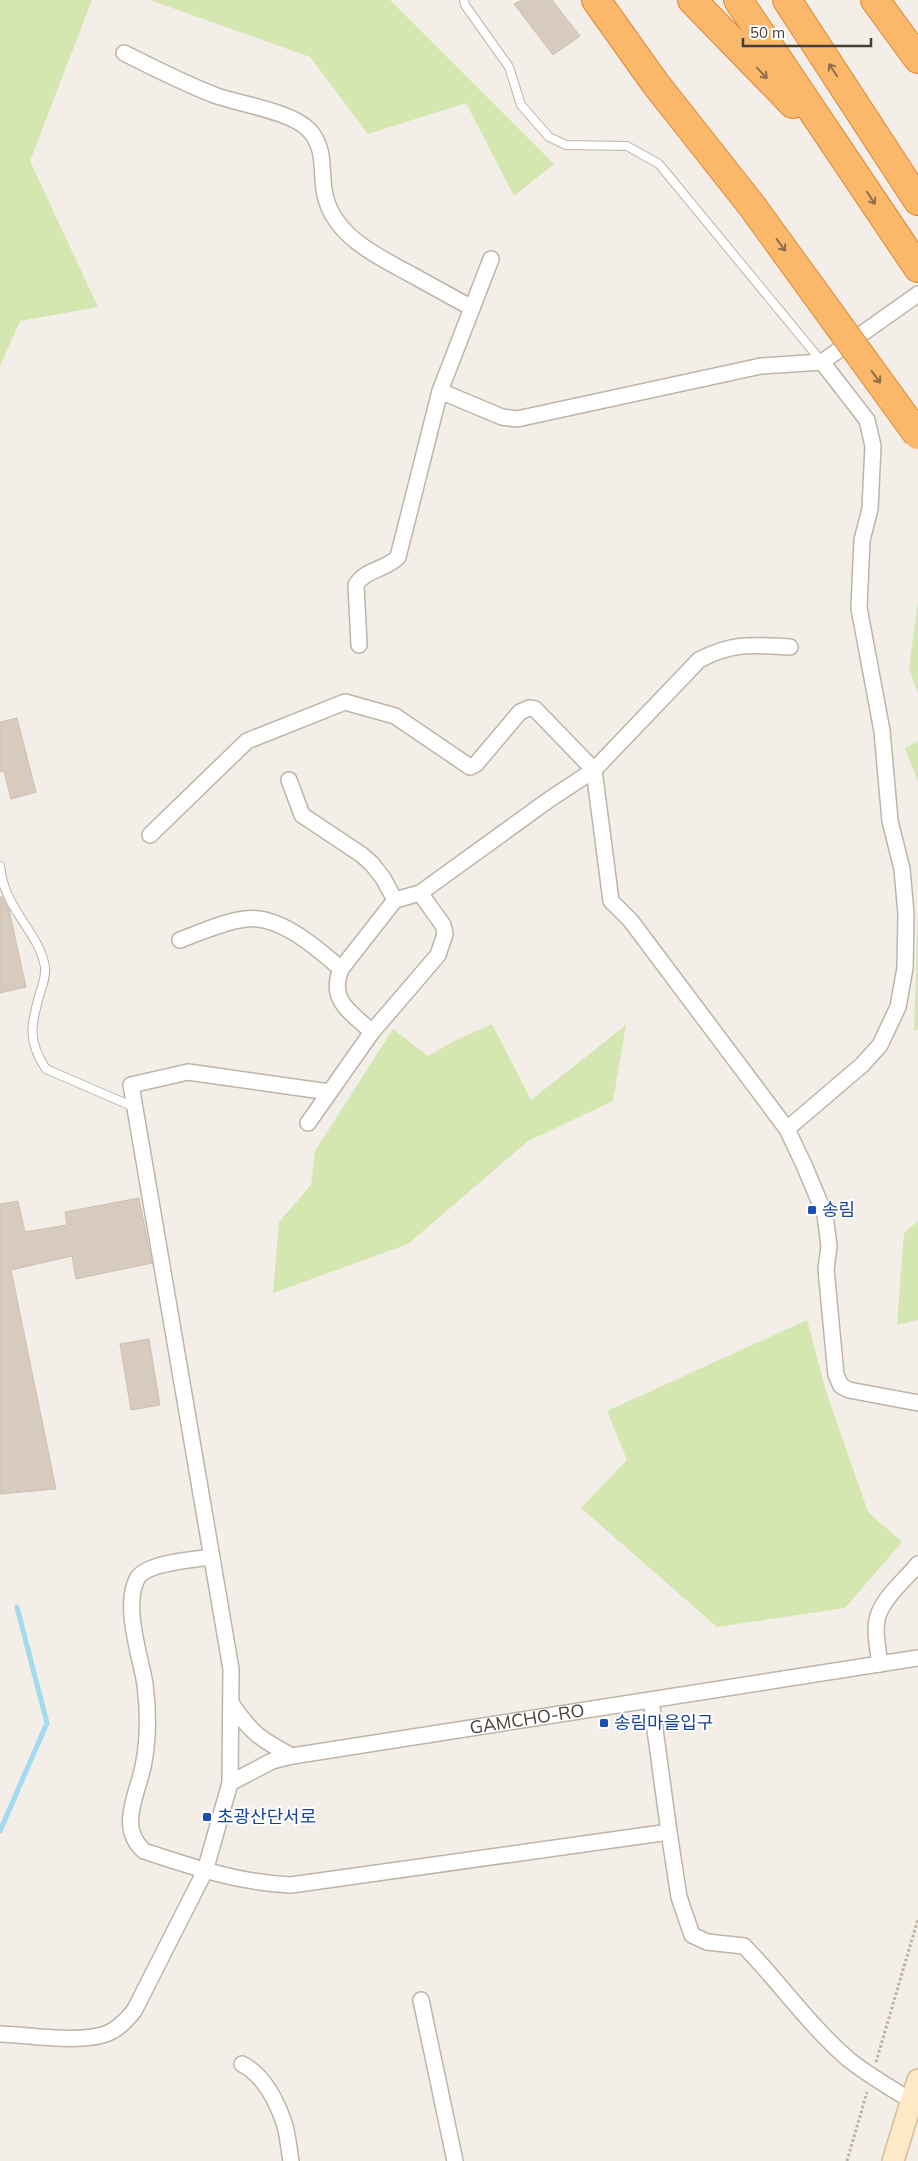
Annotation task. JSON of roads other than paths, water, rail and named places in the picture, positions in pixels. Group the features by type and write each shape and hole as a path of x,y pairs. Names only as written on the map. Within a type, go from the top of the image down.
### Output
{"highway":[{"path":"596,0 655,83 752,206"},
{"path":"608,0 752,206 918,435"},
{"path":"692,0 844,157"},
{"path":"704,0 737,46"},
{"path":"738,0 918,268"},
{"path":"787,0 918,201"},
{"path":"875,0 918,59"},
{"path":"891,0 918,55"}],"main road":[{"path":"893,2161 918,2080"}],"street":[{"path":"124,53 218,96 292,119 309,130 318,143 323,161 326,199 338,222 352,238 374,254 472,308"},
{"path":"359,645 356,585 365,574 384,568 398,557 440,391 490,259"},
{"path":"440,391 502,417 517,419 760,366 822,362 918,294"},
{"path":"787,1129 862,1064 880,1044 898,1007 905,968 906,914 902,869 890,821 882,731 859,608 862,540 870,509 873,446 867,420 822,362"},
{"path":"372,1032 345,1008 336,988 336,981 342,969 395,900 420,893 550,799 594,770 699,660 717,650 738,645 790,647"},
{"path":"150,835 247,741 345,702 395,716 470,767 476,764 520,712 532,708 538,712 594,770 611,901 631,921 787,1129 804,1165 824,1215 829,1246 826,1269 836,1375 841,1386 849,1390 918,1404"},
{"path":"289,780 302,815 362,855 372,864 383,878 395,900"},
{"path":"308,1123 372,1032 438,955 445,934 443,925 420,893"},
{"path":"180,940 219,925 248,918 270,921 302,938 342,969"},
{"path":"0,2034 93,2038 109,2033 125,2022 134,2011 205,1871 230,1783 231,1669 131,1085 188,1072 329,1092"},
{"path":"212,1556 176,1562 150,1569 138,1578 132,1594 136,1639 145,1684 148,1729 143,1770 130,1812 130,1830 137,1844 144,1851 205,1871 270,1884 291,1885 669,1832"},
{"path":"880,1664 877,1634 878,1614 889,1596 918,1564"},
{"name":"GAMCHO-RO","path":"230,1783 272,1761 292,1756 918,1658"},
{"path":"650,1700 679,1897 692,1935 707,1942 744,1946 815,2026 847,2058 872,2077 912,2101"},
{"path":"231,1703 247,1727 266,1742 292,1756"},
{"path":"421,2000 455,2161"},
{"path":"242,2064 253,2070 263,2079 285,2126 291,2161"}],"lane":[{"path":"464,0 465,5 509,68 521,105 549,137 566,145 627,146 659,164 822,362"},
{"path":"0,866 5,889 37,944 45,966 44,981 32,1027 33,1043 38,1057 46,1069 134,1107"}],"waterway":[{"path":"0,1831 47,1723 17,1607"}],"place":[{"name":"송림","path":"812,1210"},
{"name":"송림마을입구","path":"604,1723"},
{"name":"초광산단서로","path":"207,1817"}]}
